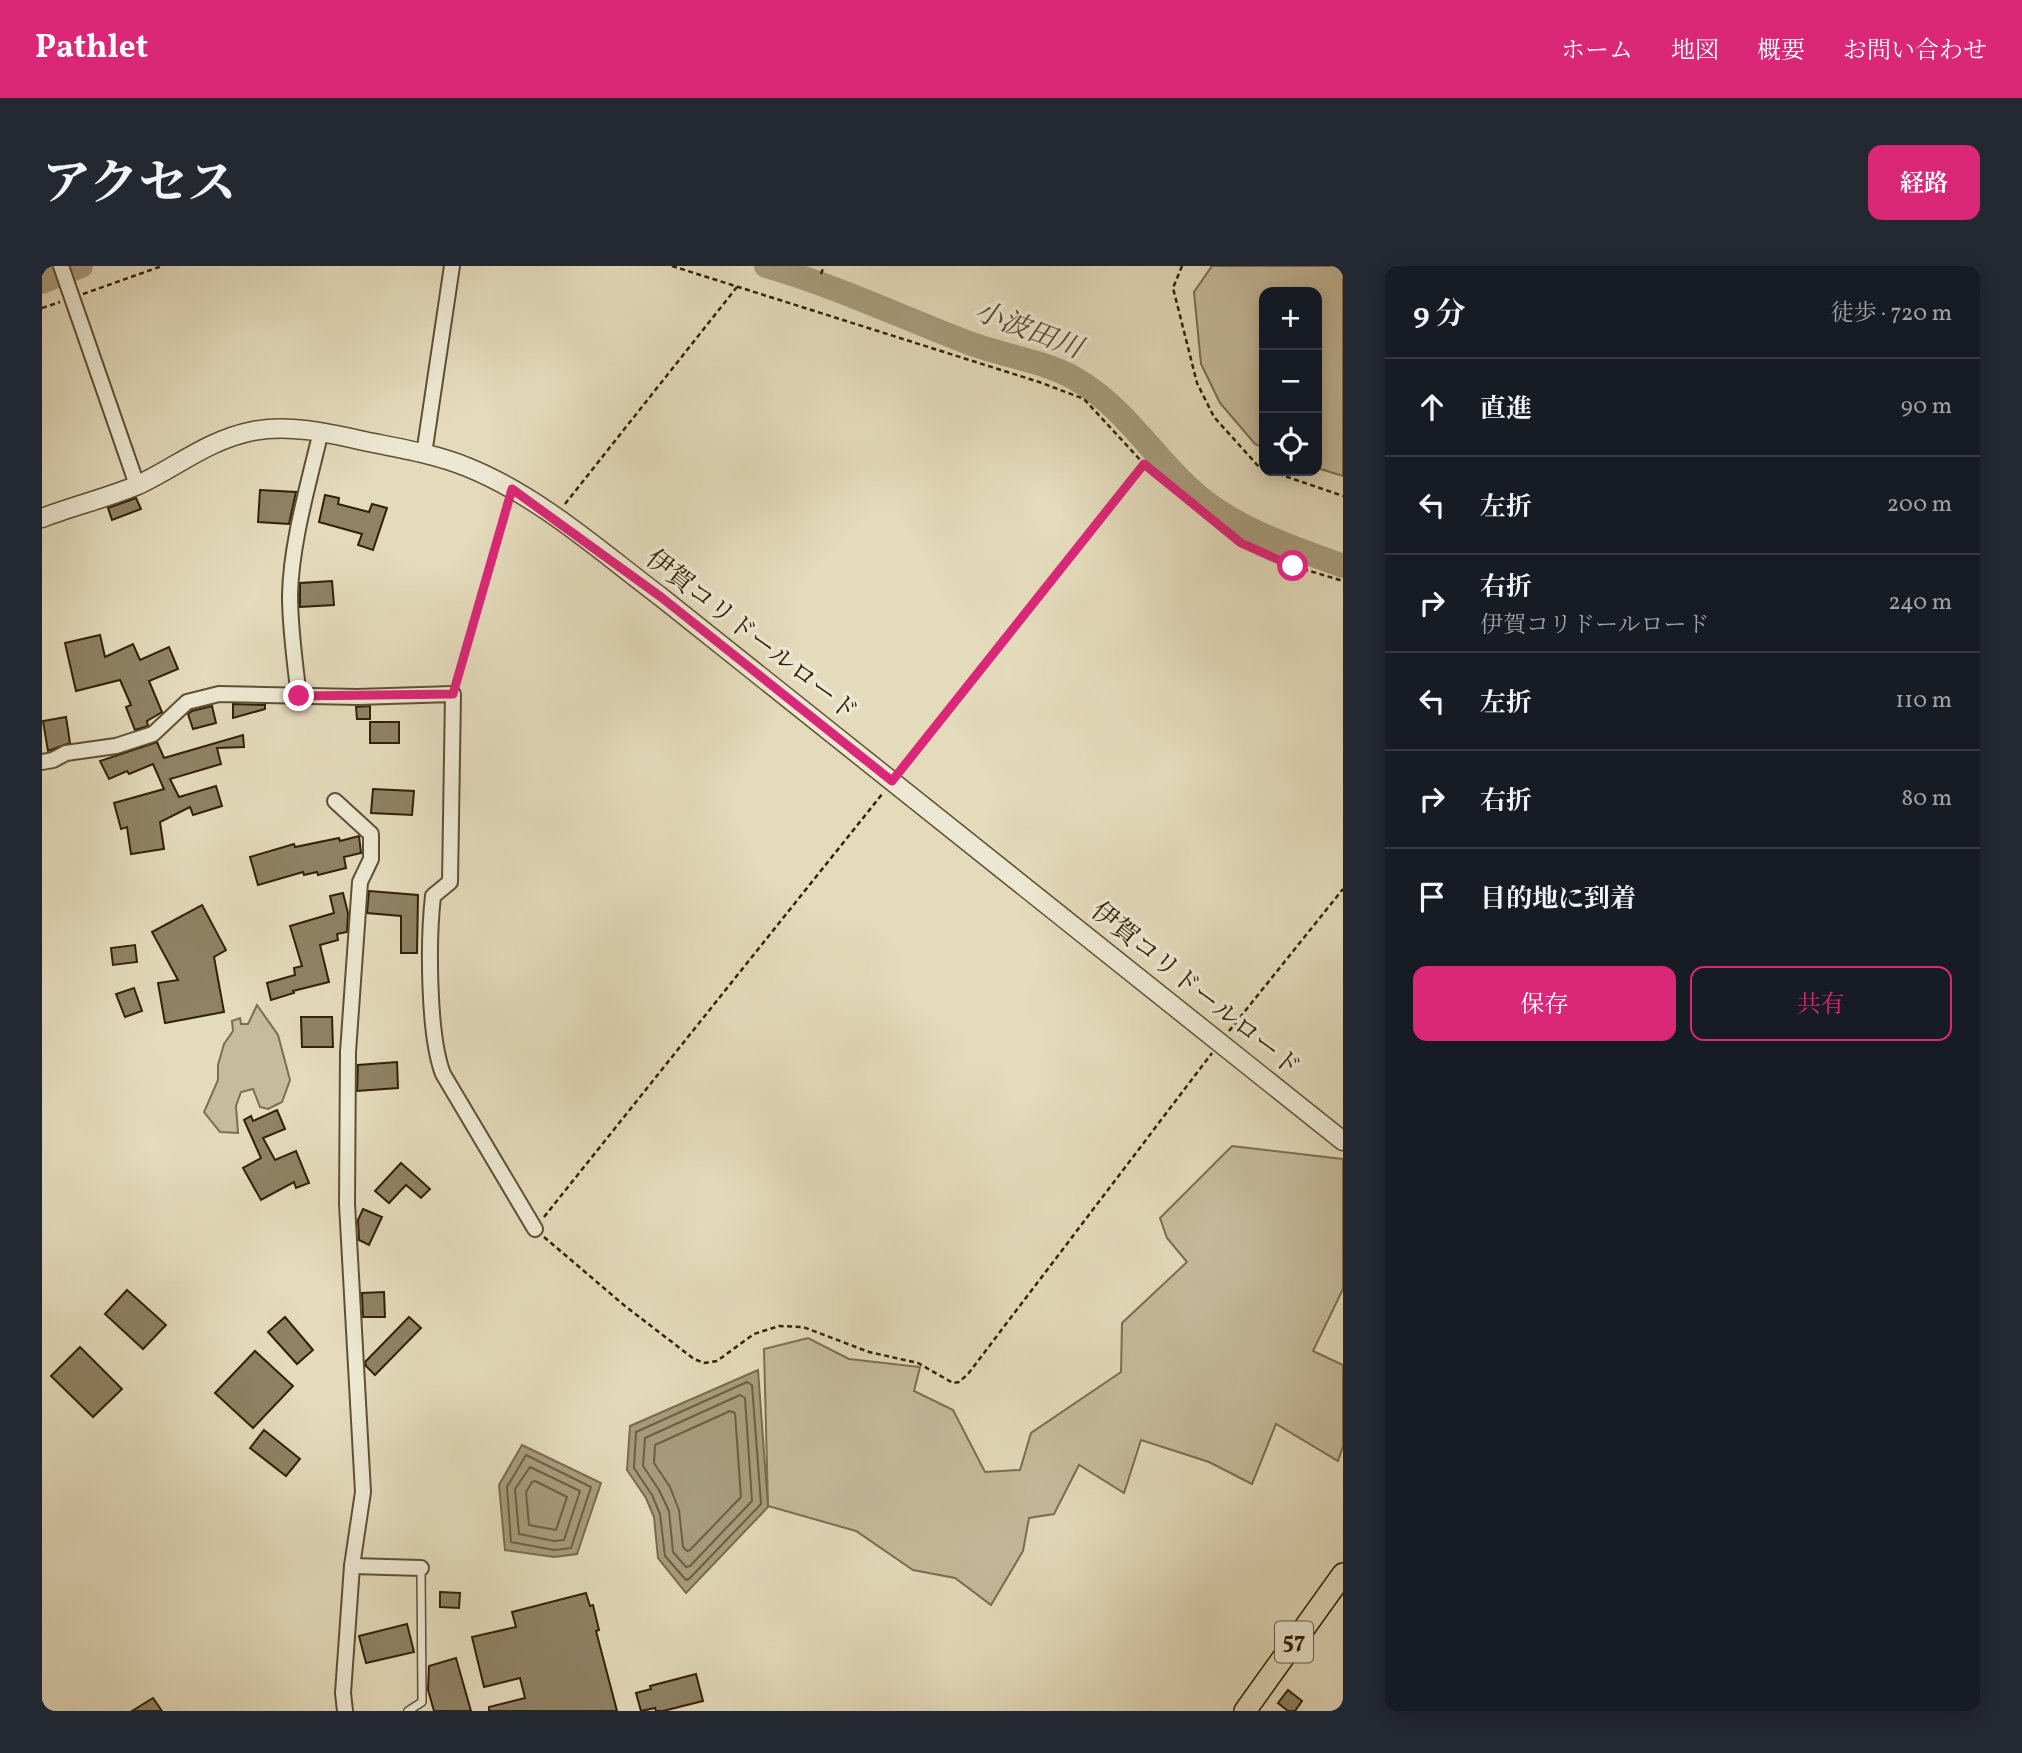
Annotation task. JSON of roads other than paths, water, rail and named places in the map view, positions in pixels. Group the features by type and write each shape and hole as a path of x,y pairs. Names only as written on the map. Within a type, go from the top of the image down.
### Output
{"main road":[{"name":"57","path":"1245,1711 1343,1574"}],"street":[{"path":"61,266 137,485"},
{"path":"424,454 452,266"},
{"name":"伊賀コリドールロード","path":"42,518 137,485 201,448 243,434 278,429 321,431 424,454 464,466 512,489 661,597 1343,1141"},
{"path":"299,696 290,593 297,541 321,431"},
{"path":"42,762 66,753 116,746 153,734 187,702 219,694 453,694 450,882 433,896 431,916 436,1057 443,1074 535,1228"},
{"path":"335,801 371,834 371,859 360,882 348,1052 347,1204 363,1492 352,1566 343,1693 345,1711"},
{"path":"352,1566 421,1568"}],"lane":[{"path":"408,1711 422,1702 421,1568"}],"water":[{"path":"758,1370 768,1507 686,1593 658,1558 654,1517 646,1498 627,1470 630,1426"},
{"path":"522,1445 601,1483 577,1554 554,1557 505,1550 499,1485"}],"waterway":[{"name":"小波田川","path":"42,282 81,266"},
{"name":"小波田川","path":"766,266 843,292 969,343 1048,367 1074,378 1106,401 1188,487 1223,514 1261,534 1343,566"}]}
